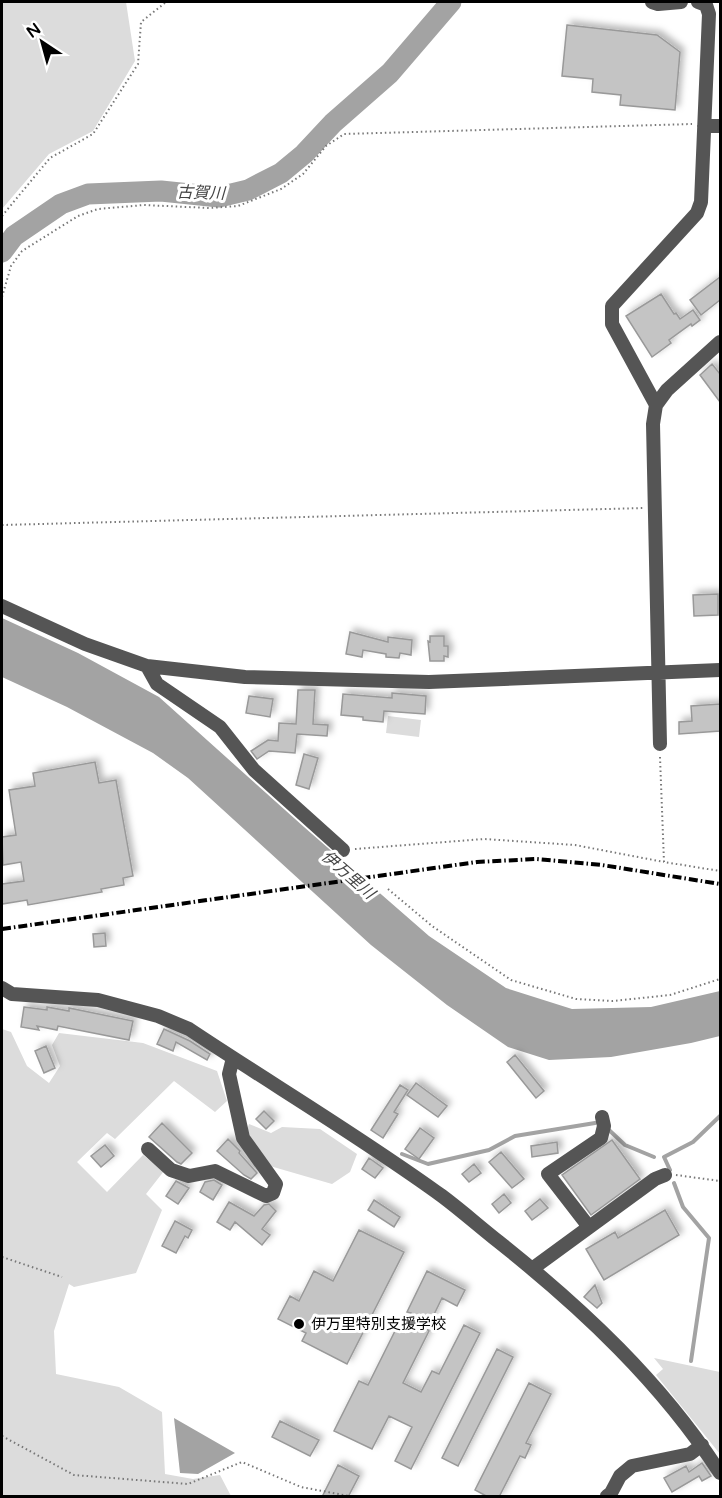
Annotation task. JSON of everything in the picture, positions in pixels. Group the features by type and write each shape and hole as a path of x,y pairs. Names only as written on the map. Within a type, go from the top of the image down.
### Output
{"street":[{"path":"652,2 658,4 681,2"},
{"path":"656,405 612,324 612,306 697,213 701,202 710,14 706,6 698,2"},
{"path":"704,126 720,126"},
{"path":"660,744 653,424 656,405 667,390 720,342"},
{"path":"2,606 85,644 147,666 245,677 429,682 720,670"},
{"path":"147,666 157,684 220,727 254,770 343,850"},
{"path":"2,988 12,994 98,1000 158,1016 189,1029 443,1197 582,1312 656,1386 702,1445 720,1473"},
{"path":"148,1149 171,1170 189,1176 215,1171 266,1196 273,1193 276,1184 243,1138 229,1074 233,1058"},
{"path":"589,1227 548,1174 601,1138 604,1126 602,1117"},
{"path":"532,1269 655,1179 665,1175"},
{"path":"607,1497 620,1476 632,1466 690,1454 702,1445"}],"path":[{"path":"2,216 50,159 93,134 138,64 141,22 166,2"},
{"path":"2,297 11,266 22,251 78,216 98,209 144,205 209,208 238,206 281,189 303,174 326,146 344,134 688,124 704,126"},
{"path":"2,525 656,508"},
{"path":"660,744 664,862"},
{"path":"343,850 484,839 575,845 720,871"},
{"path":"387,889 432,926 511,980 576,999 613,1001 670,995 720,980"},
{"path":"665,1175 720,1181"},
{"path":"2,1257 62,1277"},
{"path":"2,1436 74,1475 188,1484 242,1462 301,1487 349,1497"}],"shaded area":[{"path":"2,2 126,2 135,61 93,131 49,154 2,209"},
{"path":"388,716 421,720 419,737 386,733"},
{"path":"2,1029 11,1032 27,1066 49,1083 60,1066 52,1045 59,1033 143,1043 217,1071 227,1101 215,1112 174,1081 115,1139 107,1133 77,1162 107,1192 143,1155 164,1171 146,1194 162,1210 136,1273 74,1287 69,1284 54,1331 56,1374 119,1387 162,1412 165,1474 193,1479 220,1475 231,1496 2,1496"},
{"path":"249,1124 271,1133 282,1127 320,1129 357,1154 350,1172 332,1184 270,1166 245,1135"},
{"path":"654,1358 720,1372 720,1454 656,1375 663,1369"}],"water":[{"name":"伊万里川","path":"2,618 78,653 159,697 429,936 506,988 572,1009 651,1007 720,991 720,1036 611,1057 549,1060 508,1047 447,1005 371,945 188,778 153,753 67,707 2,677"},
{"path":"174,1418 235,1453 198,1474 180,1473"}],"building":[{"path":"567,25 657,35 680,52 675,110 620,105 621,95 592,92 593,79 562,76"},
{"path":"720,277 720,300 701,315 690,300"},
{"path":"661,294 680,319 693,310 700,320 669,340 671,343 652,357 626,316"},
{"path":"712,364 720,374 720,402 700,375"},
{"path":"718,594 718,615 694,616 693,595"},
{"path":"350,632 388,642 388,637 412,640 411,655 400,653 399,658 386,657 386,654 363,650 362,657 346,654"},
{"path":"430,636 444,636 444,646 448,646 448,657 444,656 444,661 430,661 428,641 430,642"},
{"path":"298,690 315,690 313,724 328,725 327,736 297,734 295,753 269,751 257,759 251,751 268,740 278,741 279,723 296,724"},
{"path":"392,693 426,696 425,714 384,711 383,722 341,715 343,694 392,698"},
{"path":"249,696 273,699 270,717 246,713"},
{"path":"720,704 720,731 679,734 679,722 692,721 691,706"},
{"path":"304,754 318,758 309,789 296,785"},
{"path":"95,762 99,783 116,780 133,876 123,878 124,885 101,889 102,892 28,905 27,900 2,904 2,884 24,881 21,862 3,865 2,837 16,835 9,790 35,786 33,773"},
{"path":"105,933 106,946 94,947 93,934"},
{"path":"24,1007 47,1010 47,1007 69,1011 69,1008 133,1021 129,1040 58,1026 57,1030 37,1026 39,1030 21,1027"},
{"path":"164,1029 190,1041 210,1054 207,1060 176,1042 173,1051 157,1044"},
{"path":"46,1046 55,1068 44,1073 35,1051"},
{"path":"515,1055 544,1091 536,1098 507,1062"},
{"path":"416,1083 447,1106 438,1117 407,1095"},
{"path":"400,1085 408,1090 394,1112 398,1114 383,1138 371,1130"},
{"path":"264,1111 274,1121 266,1129 256,1119"},
{"path":"162,1123 192,1153 181,1164 149,1137"},
{"path":"420,1128 434,1138 419,1159 405,1149"},
{"path":"228,1139 257,1173 251,1179 217,1151"},
{"path":"612,1140 640,1179 591,1215 562,1175"},
{"path":"557,1142 558,1153 532,1157 531,1146"},
{"path":"105,1145 114,1156 101,1167 91,1156"},
{"path":"501,1152 524,1179 512,1188 489,1162"},
{"path":"369,1158 383,1168 375,1178 362,1169"},
{"path":"474,1164 481,1173 469,1182 462,1174"},
{"path":"214,1180 222,1185 213,1200 200,1192 205,1182"},
{"path":"176,1181 189,1188 178,1204 166,1196"},
{"path":"504,1194 511,1203 499,1213 492,1204"},
{"path":"540,1199 548,1208 532,1220 525,1211"},
{"path":"374,1200 400,1217 394,1227 368,1210"},
{"path":"229,1202 254,1216 264,1205 269,1204 276,1211 262,1229 270,1235 262,1245 235,1222 230,1230 217,1222"},
{"path":"665,1210 679,1235 604,1280 586,1249 615,1232 618,1238"},
{"path":"175,1221 192,1230 188,1238 185,1236 176,1253 162,1246"},
{"path":"359,1230 404,1252 347,1364 302,1341 306,1333 278,1319 290,1296 299,1301 314,1271 333,1281"},
{"path":"427,1271 465,1290 457,1306 442,1298 427,1329 429,1331 403,1383 421,1392 432,1371 439,1374 464,1325 480,1333 411,1469 395,1461 412,1427 389,1416 372,1449 334,1431 359,1381 368,1385 396,1329 402,1332 411,1313 407,1312"},
{"path":"595,1285 602,1303 597,1308 584,1297"},
{"path":"497,1349 513,1357 458,1466 442,1458"},
{"path":"529,1383 551,1394 526,1443 531,1445 525,1458 520,1456 499,1497 488,1497 475,1490"},
{"path":"280,1421 319,1440 310,1456 272,1437"},
{"path":"702,1463 711,1476 702,1481 699,1476 672,1492 664,1478 686,1466 689,1472"},
{"path":"338,1465 359,1476 348,1497 322,1497"}],"waterway":[{"name":"古賀川","path":"2,252 14,236 61,204 88,194 161,191 219,197 248,190 281,173 390,73 451,2"},
{"path":"670,1170 664,1157 693,1142 720,1116"},
{"path":"402,1154 428,1164 489,1150 515,1136 595,1123"},
{"path":"609,1130 625,1145 654,1157"},
{"path":"674,1183 683,1207 709,1238 691,1361"}],"railway":[{"path":"2,929 477,862 536,859 602,865 720,884"}],"place":[{"name":"伊万里特別支援学校","path":"299,1324"}]}
